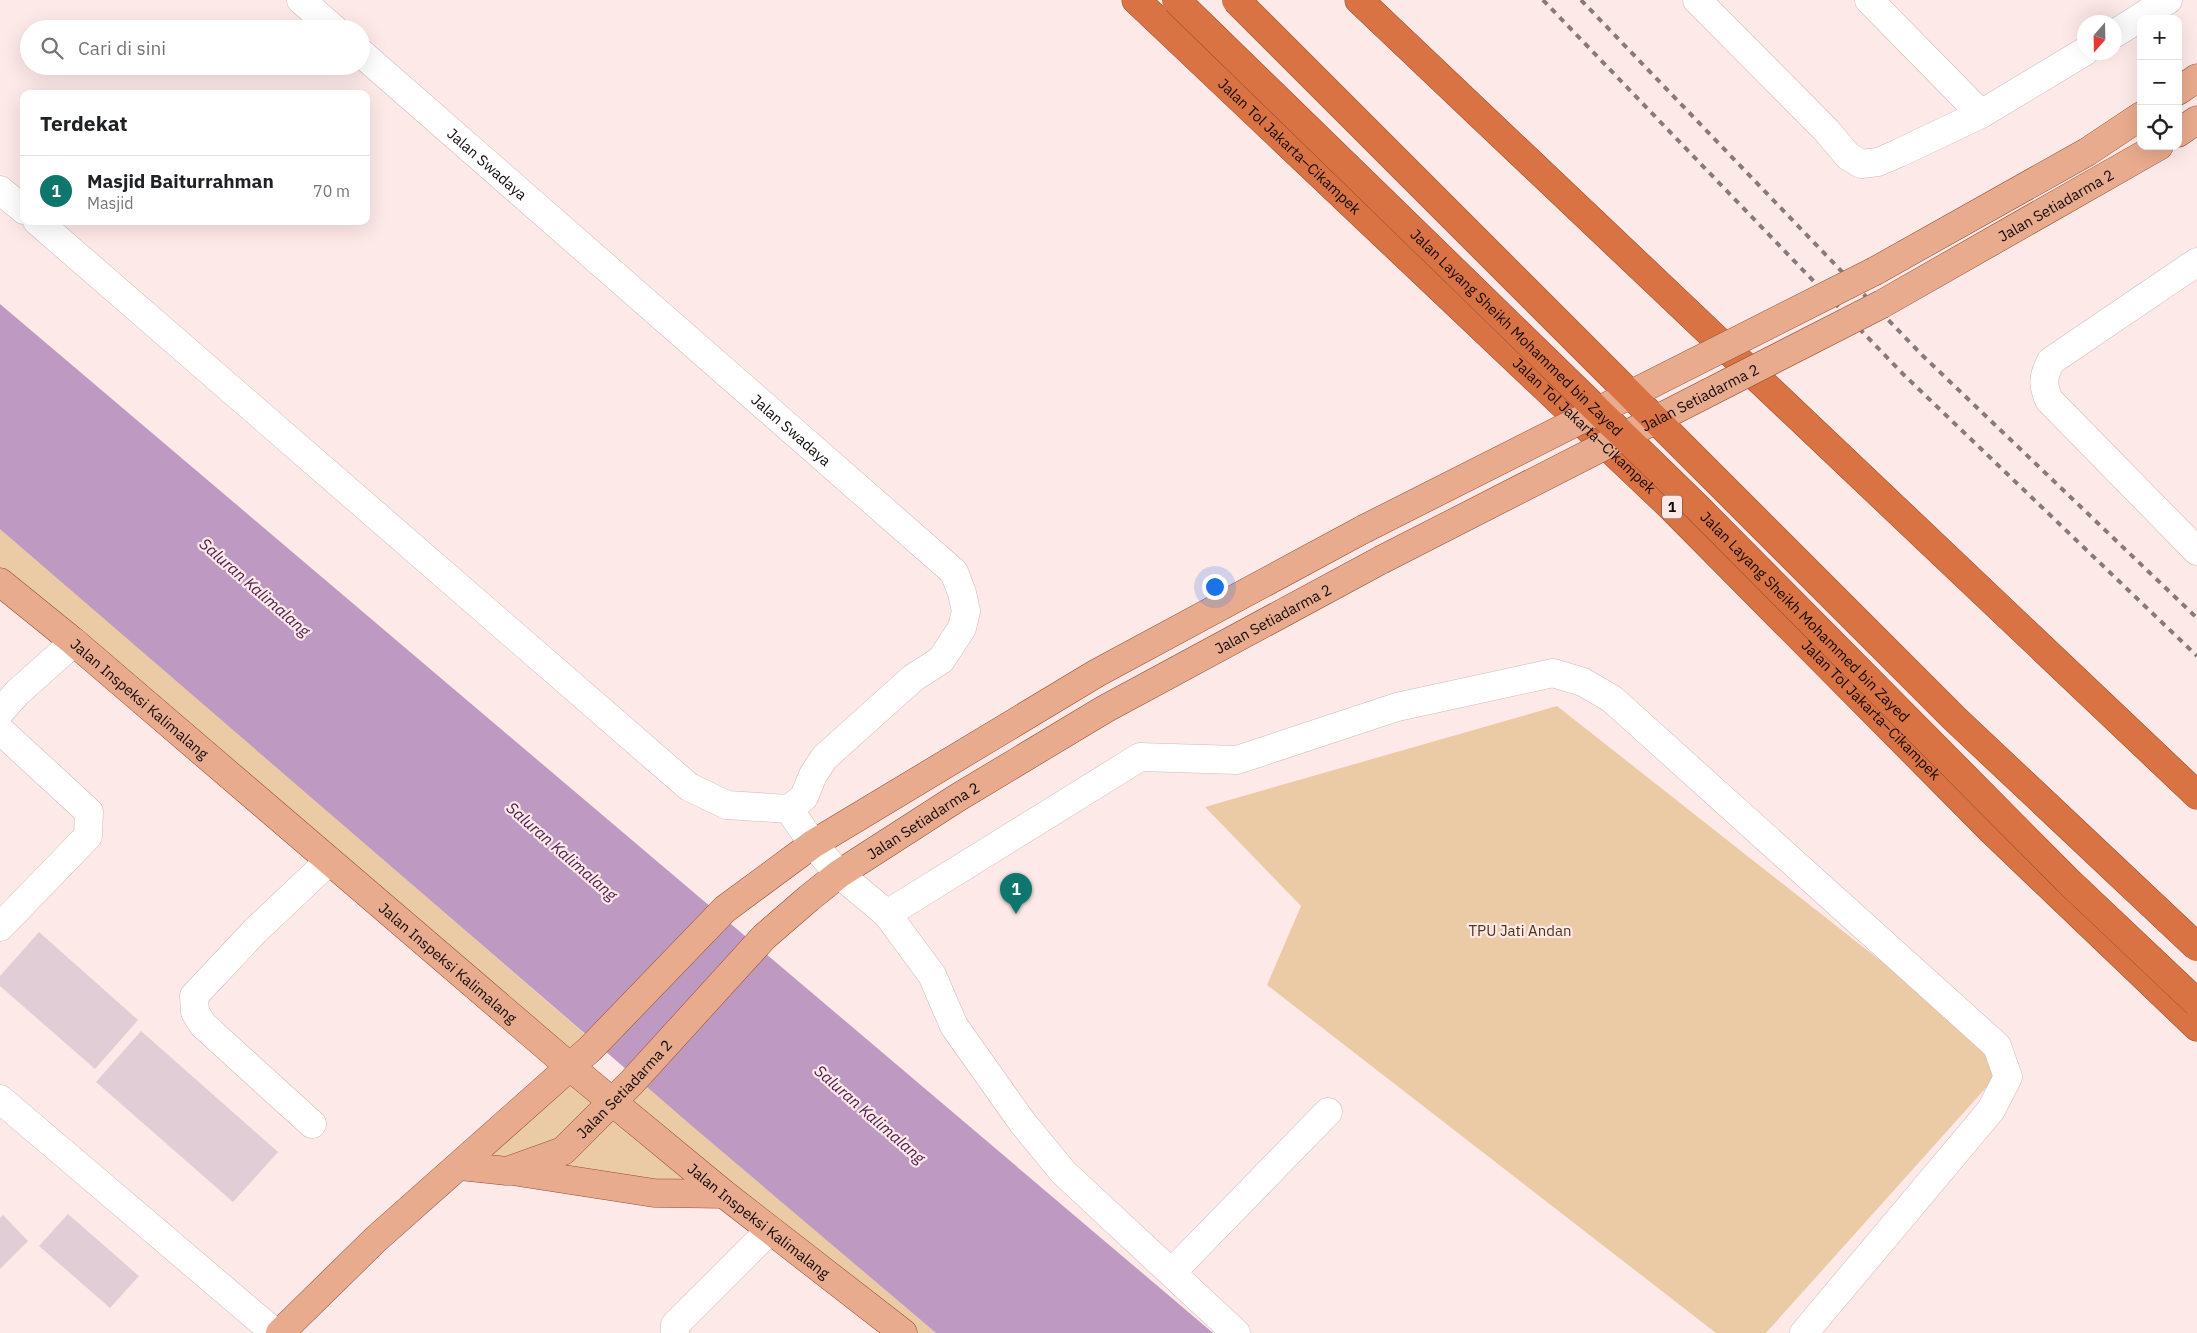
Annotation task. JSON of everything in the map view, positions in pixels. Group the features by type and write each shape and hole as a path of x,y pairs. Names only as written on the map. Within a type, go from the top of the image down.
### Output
{"highway":[{"name":"Jalan Tol Jakarta–Cikampek","path":"1136,0 1669,505 1990,830 2197,1027"},
{"name":"Jalan Layang Sheikh Mohammed bin Zayed","path":"1176,0 1699,508 2067,880 2197,1003"},
{"path":"1236,0 1948,712 2197,947"},
{"path":"1359,0 2197,795"}],"main road":[{"path":"2182,88 2197,78"},
{"name":"Jalan Setiadarma 2","path":"280,1333 376,1239 590,1049 726,909 813,844 1097,673 1364,529 1875,271 2087,152 2137,119"},
{"path":"2182,130 2197,120"},
{"name":"Jalan Setiadarma 2","path":"460,1166 507,1171 563,1152 632,1082 764,937 808,898 840,874 957,798 1105,709 1381,560 1882,304 2152,150"},
{"name":"Jalan Inspeksi Kalimalang","path":"0,582 74,642 569,1066 724,1194 903,1333"},
{"path":"507,1171 654,1193 724,1194"}],"street":[{"path":"301,0 324,20"},
{"path":"1697,0 1826,130 1848,156 1861,164 1878,162 1981,114 2077,56"},
{"path":"1870,0 1981,114"},
{"path":"2122,29 2168,0"},
{"name":"Jalan Swadaya","path":"370,61 954,572 966,611 962,628 941,660 913,678 824,758 813,775 804,797 789,809"},
{"path":"0,190 20,207"},
{"path":"42,225 689,788 727,805 789,809 813,844 840,874 887,914 932,975 954,1026 1022,1122 1063,1172 1236,1333"},
{"path":"2197,262 2056,357 2051,361 2043,375 2043,387 2049,400 2197,550"},
{"path":"0,712 18,692 74,642"},
{"path":"887,914 1140,757 1237,760 1397,707 1553,673 1584,682 1612,699 1997,1046 2008,1076 1991,1110 1804,1333"},
{"path":"0,730 89,812 88,836 0,927"},
{"path":"312,1124 204,1025 195,1012 194,996 255,931 328,861"},
{"path":"0,1099 274,1333"},
{"path":"1172,1272 1328,1112"},
{"path":"675,1333 675,1325 770,1230"}],"green space":[{"path":"0,527 595,1043 569,1066 612,1101 636,1078 936,1333 903,1333 724,1194 460,1166 568,1067 0,582"},
{"name":"TPU Jati Andan","path":"1557,706 2009,1062 1766,1333 1716,1333 1267,985 1301,906 1205,807"}],"water":[{"name":"Saluran Kalimalang","path":"0,304 1213,1333 936,1333 692,1126 0,529"}],"building":[{"path":"39,932 138,1020 95,1069 0,986 0,976"},
{"path":"141,1031 278,1152 233,1202 96,1082"},
{"path":"68,1214 139,1276 110,1308 39,1246"},
{"path":"3,1215 28,1241 0,1269 0,1218"}],"railway":[{"path":"1543,0 1903,374 2197,656"},
{"path":"1581,0 1922,355 2197,618"}],"place":[{"name":"Masjid Baiturrahman","path":"1016,914"}]}
